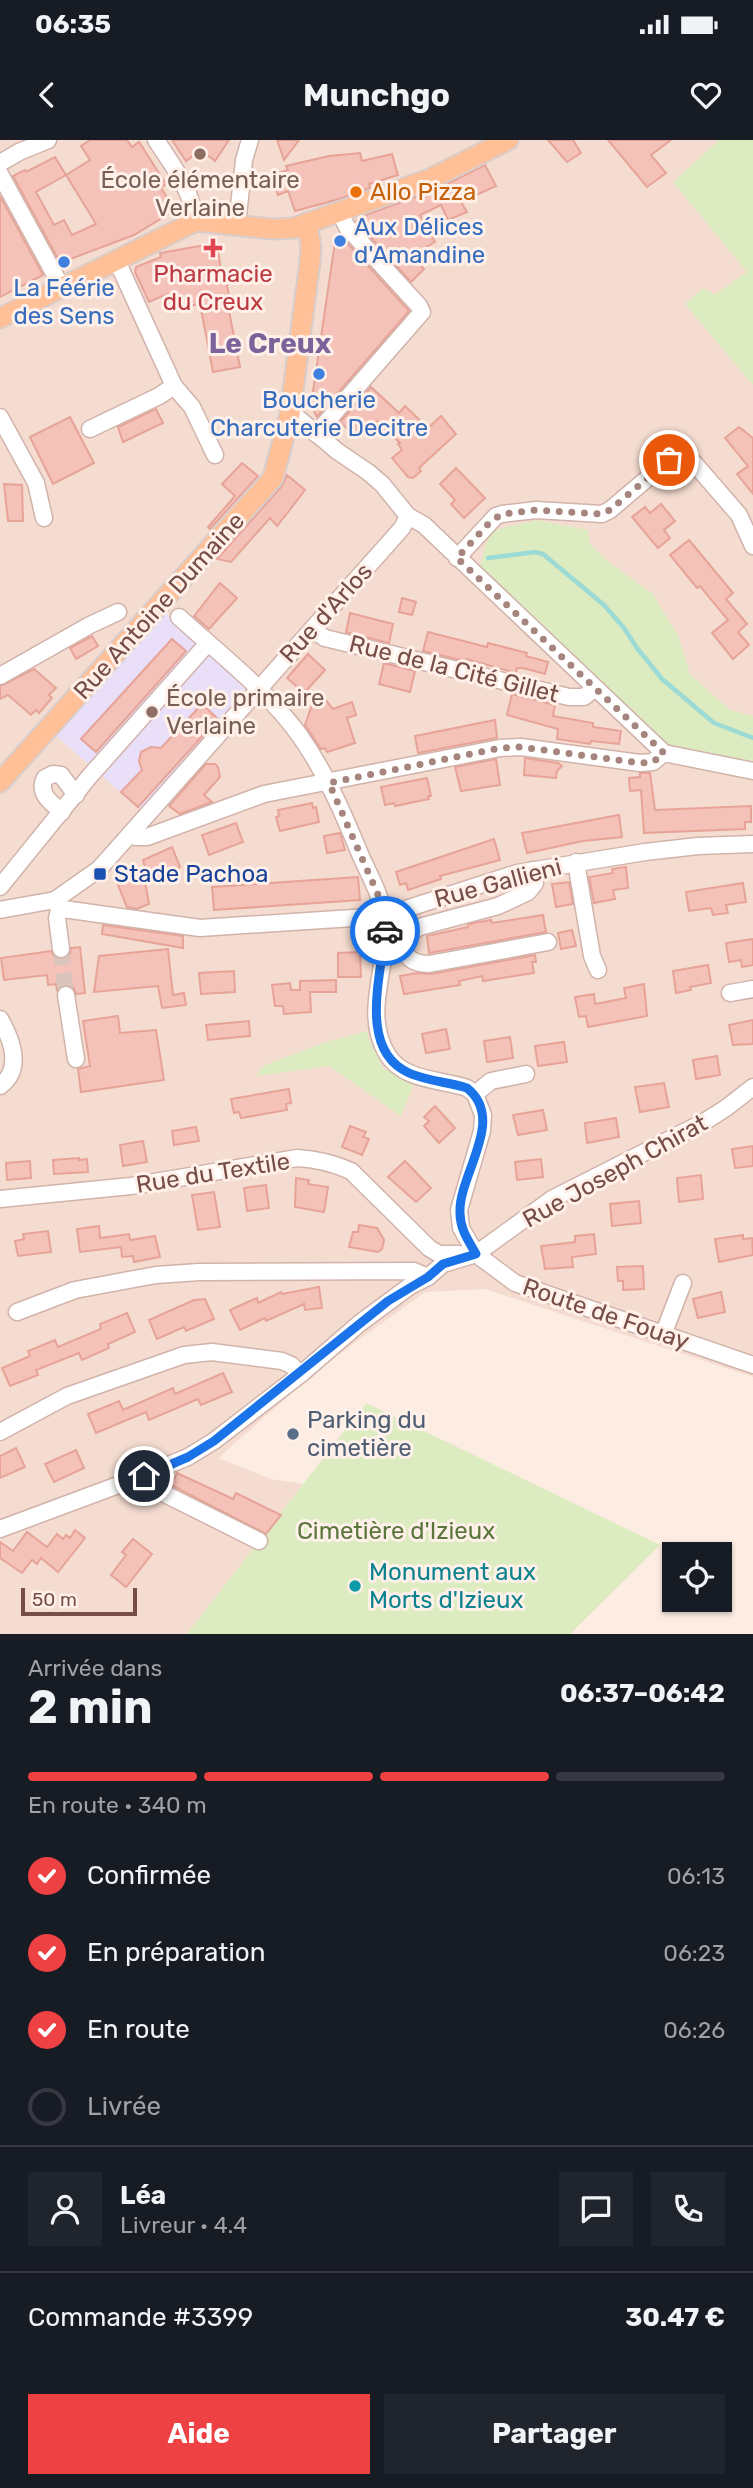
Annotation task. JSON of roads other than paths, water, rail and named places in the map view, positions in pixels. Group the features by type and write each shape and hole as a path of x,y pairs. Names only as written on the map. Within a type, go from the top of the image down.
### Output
{"main road":[{"path":"0,317 196,221 283,229 307,223 430,179 508,140"},
{"name":"Rue Antoine Dumaine","path":"0,782 268,485 277,469 290,414 310,261 307,223"}],"street":[{"path":"0,163 48,140"},
{"path":"156,140 186,186 196,221"},
{"path":"237,225 244,160 250,140"},
{"path":"0,174 61,286"},
{"path":"316,434 422,312 347,227 339,211"},
{"path":"117,261 174,386 192,407 215,455"},
{"path":"90,429 174,386"},
{"path":"290,414 382,484 408,516 419,521 664,753 753,771"},
{"path":"0,417 36,483 44,517"},
{"path":"457,558 496,516 536,510 602,514 669,460 682,456 694,463 739,514 753,546"},
{"name":"Rue d'Arlos","path":"58,904 99,869 313,630 402,528 408,516"},
{"path":"0,676 118,612"},
{"path":"0,1529 188,1457 214,1441 301,1374 410,1286 428,1277 443,1264 476,1254 461,1228 459,1209 482,1131 483,1115 475,1094 467,1088 406,1072 396,1065 383,1047 376,1016 376,998 385,937 384,916 379,897 329,783 299,735 259,688 179,617"},
{"name":"Rue de la Cité Gillet","path":"313,630 325,638 569,697 584,697 594,689"},
{"path":"0,887 208,643"},
{"path":"130,834 135,838 147,837 252,798 500,748 521,747 640,763 653,762 664,753"},
{"path":"62,812 50,802 43,791 41,786 45,778 53,774 61,775 80,790"},
{"name":"Rue Gallieni","path":"0,910 58,904 163,925 200,928 384,916 533,870 693,846 753,844"},
{"path":"576,862 592,956 598,970"},
{"path":"533,870 535,883 528,892 481,912 413,930 404,940 404,950 414,962 429,964 548,942"},
{"path":"58,904 61,949"},
{"path":"730,993 753,989"},
{"path":"66,995 76,1059"},
{"path":"0,1019 10,1037 14,1063 9,1079 0,1086"},
{"path":"475,1094 491,1081 526,1074"},
{"name":"Rue Joseph Chirat","path":"476,1254 552,1199 704,1122 753,1087"},
{"name":"Rue du Textile","path":"0,1199 131,1186 297,1158 317,1159 335,1163 351,1171 429,1248 439,1254 476,1254"},
{"name":"Route de Fouay","path":"476,1254 515,1283 753,1364"},
{"path":"17,1312 75,1290 181,1273 414,1271 428,1277"},
{"path":"663,1335 683,1283"},
{"path":"0,1432 67,1396 198,1352 282,1361 301,1374"},
{"path":"144,1476 146,1482 155,1489 259,1541"}],"waterway":[{"path":"488,558 535,552 543,554 604,605 662,679 714,723 753,738"}],"tunnel":[{"path":"61,949 66,995"}],"place":[{"name":"École élémentaire Verlaine","path":"200,154"},
{"name":"Allo Pizza","path":"356,192"},
{"name":"Aux Délices d'Amandine","path":"340,241"},
{"name":"Pharmacie du Creux","path":"213,248"},
{"name":"La Féérie des Sens","path":"64,262"},
{"name":"Boucherie Charcuterie Decitre","path":"319,374"},
{"name":"École primaire Verlaine","path":"152,712"},
{"name":"Stade Pachoa","path":"100,874"},
{"name":"Parking du cimetière","path":"293,1434"},
{"name":"Monument aux Morts d'Izieux","path":"355,1586"}],"district":[{"name":"Le Creux","path":"270,343"}],"park label":[{"name":"Cimetière d'Izieux","path":"396,1531"}]}
